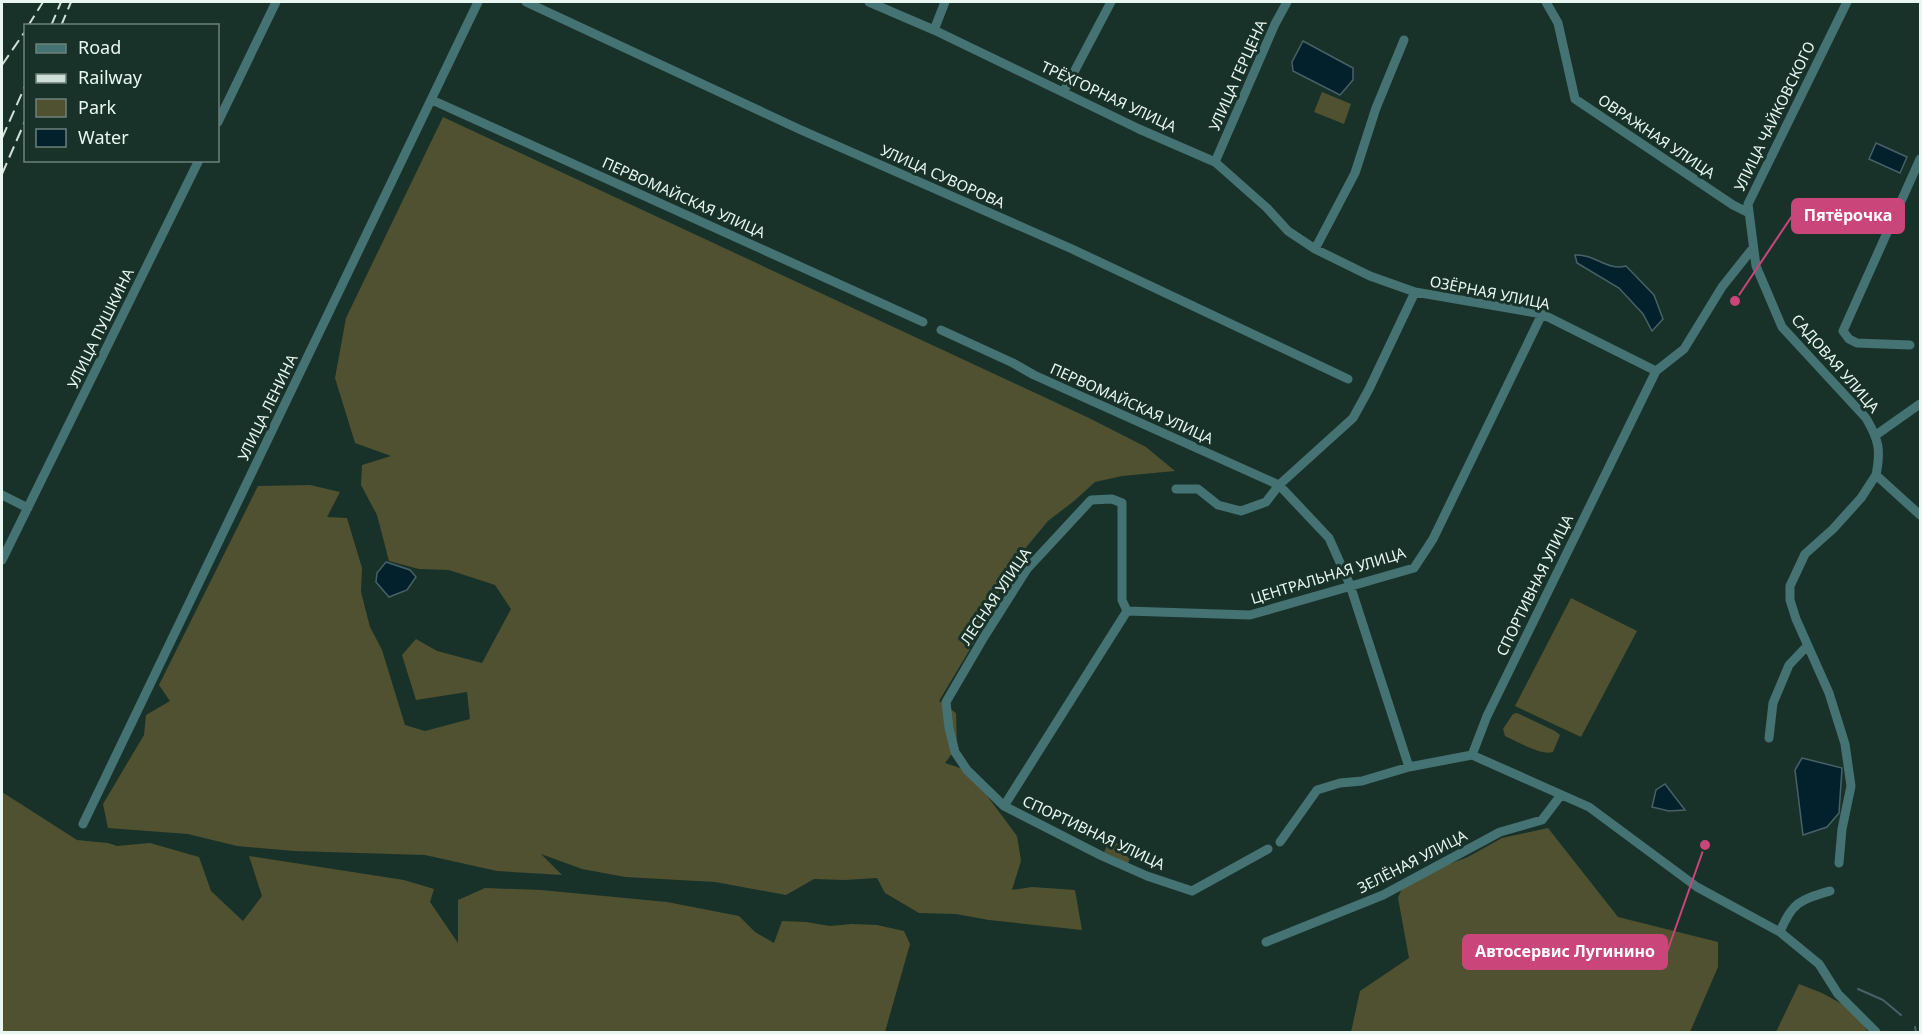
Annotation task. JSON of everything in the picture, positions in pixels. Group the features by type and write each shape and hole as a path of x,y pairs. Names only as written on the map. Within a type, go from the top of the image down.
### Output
{"street":[{"path":"219,120 276,2"},
{"name":"УЛИЦА ЛЕНИНА","path":"83,824 478,2"},
{"name":"УЛИЦА СУВОРОВА","path":"526,2 801,130 1072,249 1348,379"},
{"name":"ТРЁХГОРНАЯ УЛИЦА","path":"869,2 934,30 1139,129 1215,162 1267,208 1288,231 1315,249"},
{"path":"934,30 945,2"},
{"path":"1064,92 1111,2"},
{"name":"УЛИЦА ГЕРЦЕНА","path":"1215,162 1275,24 1287,2"},
{"name":"ОВРАЖНАЯ УЛИЦА","path":"1546,2 1558,23 1575,99 1733,205 1749,213"},
{"name":"УЛИЦА ЧАЙКОВСКОГО","path":"1753,248 1748,204 1847,2"},
{"path":"1315,249 1355,173 1376,108 1404,40"},
{"name":"ПЕРВОМАЙСКАЯ УЛИЦА","path":"432,100 923,322"},
{"path":"1910,345 1857,343 1849,339 1843,331 1920,159"},
{"name":"УЛИЦА ПУШКИНА","path":"2,560 198,162"},
{"name":"СПОРТИВНАЯ УЛИЦА","path":"1472,755 1487,716 1656,371 1684,349 1722,287 1753,248"},
{"name":"САДОВАЯ УЛИЦА","path":"1753,248 1756,266 1782,327 1866,418 1876,435 1880,453 1876,475"},
{"name":"ОЗЁРНАЯ УЛИЦА","path":"1315,249 1370,276 1415,292 1542,314 1656,371"},
{"path":"1176,489 1198,489 1218,504 1241,511 1266,502 1279,485 1353,418 1415,292"},
{"name":"ЦЕНТРАЛЬНАЯ УЛИЦА","path":"1127,611 1250,615 1414,568 1433,539 1542,314"},
{"name":"ПЕРВОМАЙСКАЯ УЛИЦА","path":"941,330 1045,380 1279,485"},
{"path":"1876,435 1920,404"},
{"path":"1839,863 1842,829 1851,786 1845,744 1829,693 1790,600 1790,585 1805,554 1833,529 1861,498 1876,475 1920,515"},
{"path":"1279,485 1329,538 1350,585 1409,767"},
{"path":"2,495 28,508"},
{"name":"ЛЕСНАЯ УЛИЦА","path":"1004,806 967,770 955,752 946,702 1027,569 1091,500 1112,499 1122,503 1122,600 1127,611"},
{"path":"1004,806 1127,611"},
{"path":"1769,738 1773,703 1789,665 1808,646"},
{"path":"1280,842 1317,790 1340,783 1362,781 1409,767 1472,755 1589,807 1697,887 1780,932 1819,964 1838,994 1876,1032"},
{"name":"ЗЕЛЁНАЯ УЛИЦА","path":"1266,942 1383,895 1500,832 1542,820 1561,795"},
{"name":"СПОРТИВНАЯ УЛИЦА","path":"1004,806 1101,856 1147,876 1192,891 1268,849"},
{"path":"1780,932 1788,912 1805,899 1830,891"}],"green space":[{"path":"1322,92 1351,104 1344,124 1314,112"},
{"path":"443,117 1089,418 1146,447 1175,471 1122,476 1095,482 1048,521 1008,569 988,619 939,701 956,713 957,747 945,763 963,769 976,781 1017,836 1021,861 1012,890 1032,887 1075,890 1082,930 956,914 919,913 885,893 877,878 814,879 786,895 715,882 625,877 582,869 541,854 562,875 497,871 425,855 294,851 237,846 188,834 108,828 103,804 144,735 146,715 170,701 159,685 258,486 310,485 340,492 327,517 347,518 362,568 361,592 370,627 382,650 405,725 425,731 470,719 467,692 416,700 402,655 416,639 437,651 482,663 511,609 495,585 449,570 419,569 389,561 377,515 361,485 362,465 391,456 355,443 335,378 346,318"},
{"path":"1571,598 1637,631 1581,737 1515,706"},
{"path":"1517,713 1560,735 1553,752 1536,750 1505,736 1503,729 1513,714"},
{"path":"2,792 77,840 117,846 150,843 199,857 211,891 243,921 262,896 249,856 404,880 434,889 430,902 458,943 458,900 485,888 541,890 667,902 739,916 755,932 774,943 782,921 830,926 877,925 904,931 910,944 885,1032 2,1032"},
{"path":"1548,828 1618,917 1718,942 1718,967 1690,1032 1351,1032 1360,991 1409,958 1398,898 1405,881 1468,857 1502,838"},
{"path":"1110,840 1133,851 1128,863 1104,852"},
{"path":"1799,984 1822,993 1853,1010 1868,1032 1776,1032"}],"water":[{"path":"1303,41 1353,68 1353,80 1340,95 1293,71 1292,62"},
{"path":"1876,143 1907,157 1900,173 1869,159"},
{"path":"1575,255 1589,257 1613,266 1626,266 1654,295 1663,319 1652,331 1643,314 1619,288 1577,263"},
{"path":"386,562 410,570 416,577 407,590 389,597 376,582 377,573"},
{"path":"1802,758 1842,768 1839,813 1827,827 1803,835 1795,770"},
{"path":"1665,784 1685,810 1669,811 1652,807 1656,790"}],"waterway":[{"path":"1858,989 1883,1000 1901,1015"},
{"path":"1915,1027 1916,1032"}],"railway":[{"path":"29,24 43,2"},
{"path":"52,24 61,2"},
{"path":"62,24 71,2"},
{"path":"2,65 24,33"},
{"path":"2,138 24,88"},
{"path":"2,174 24,124"}],"place":[{"name":"Пятёрочка","path":"1735,301"},
{"name":"Автосервис Лугинино","path":"1705,845"}]}
